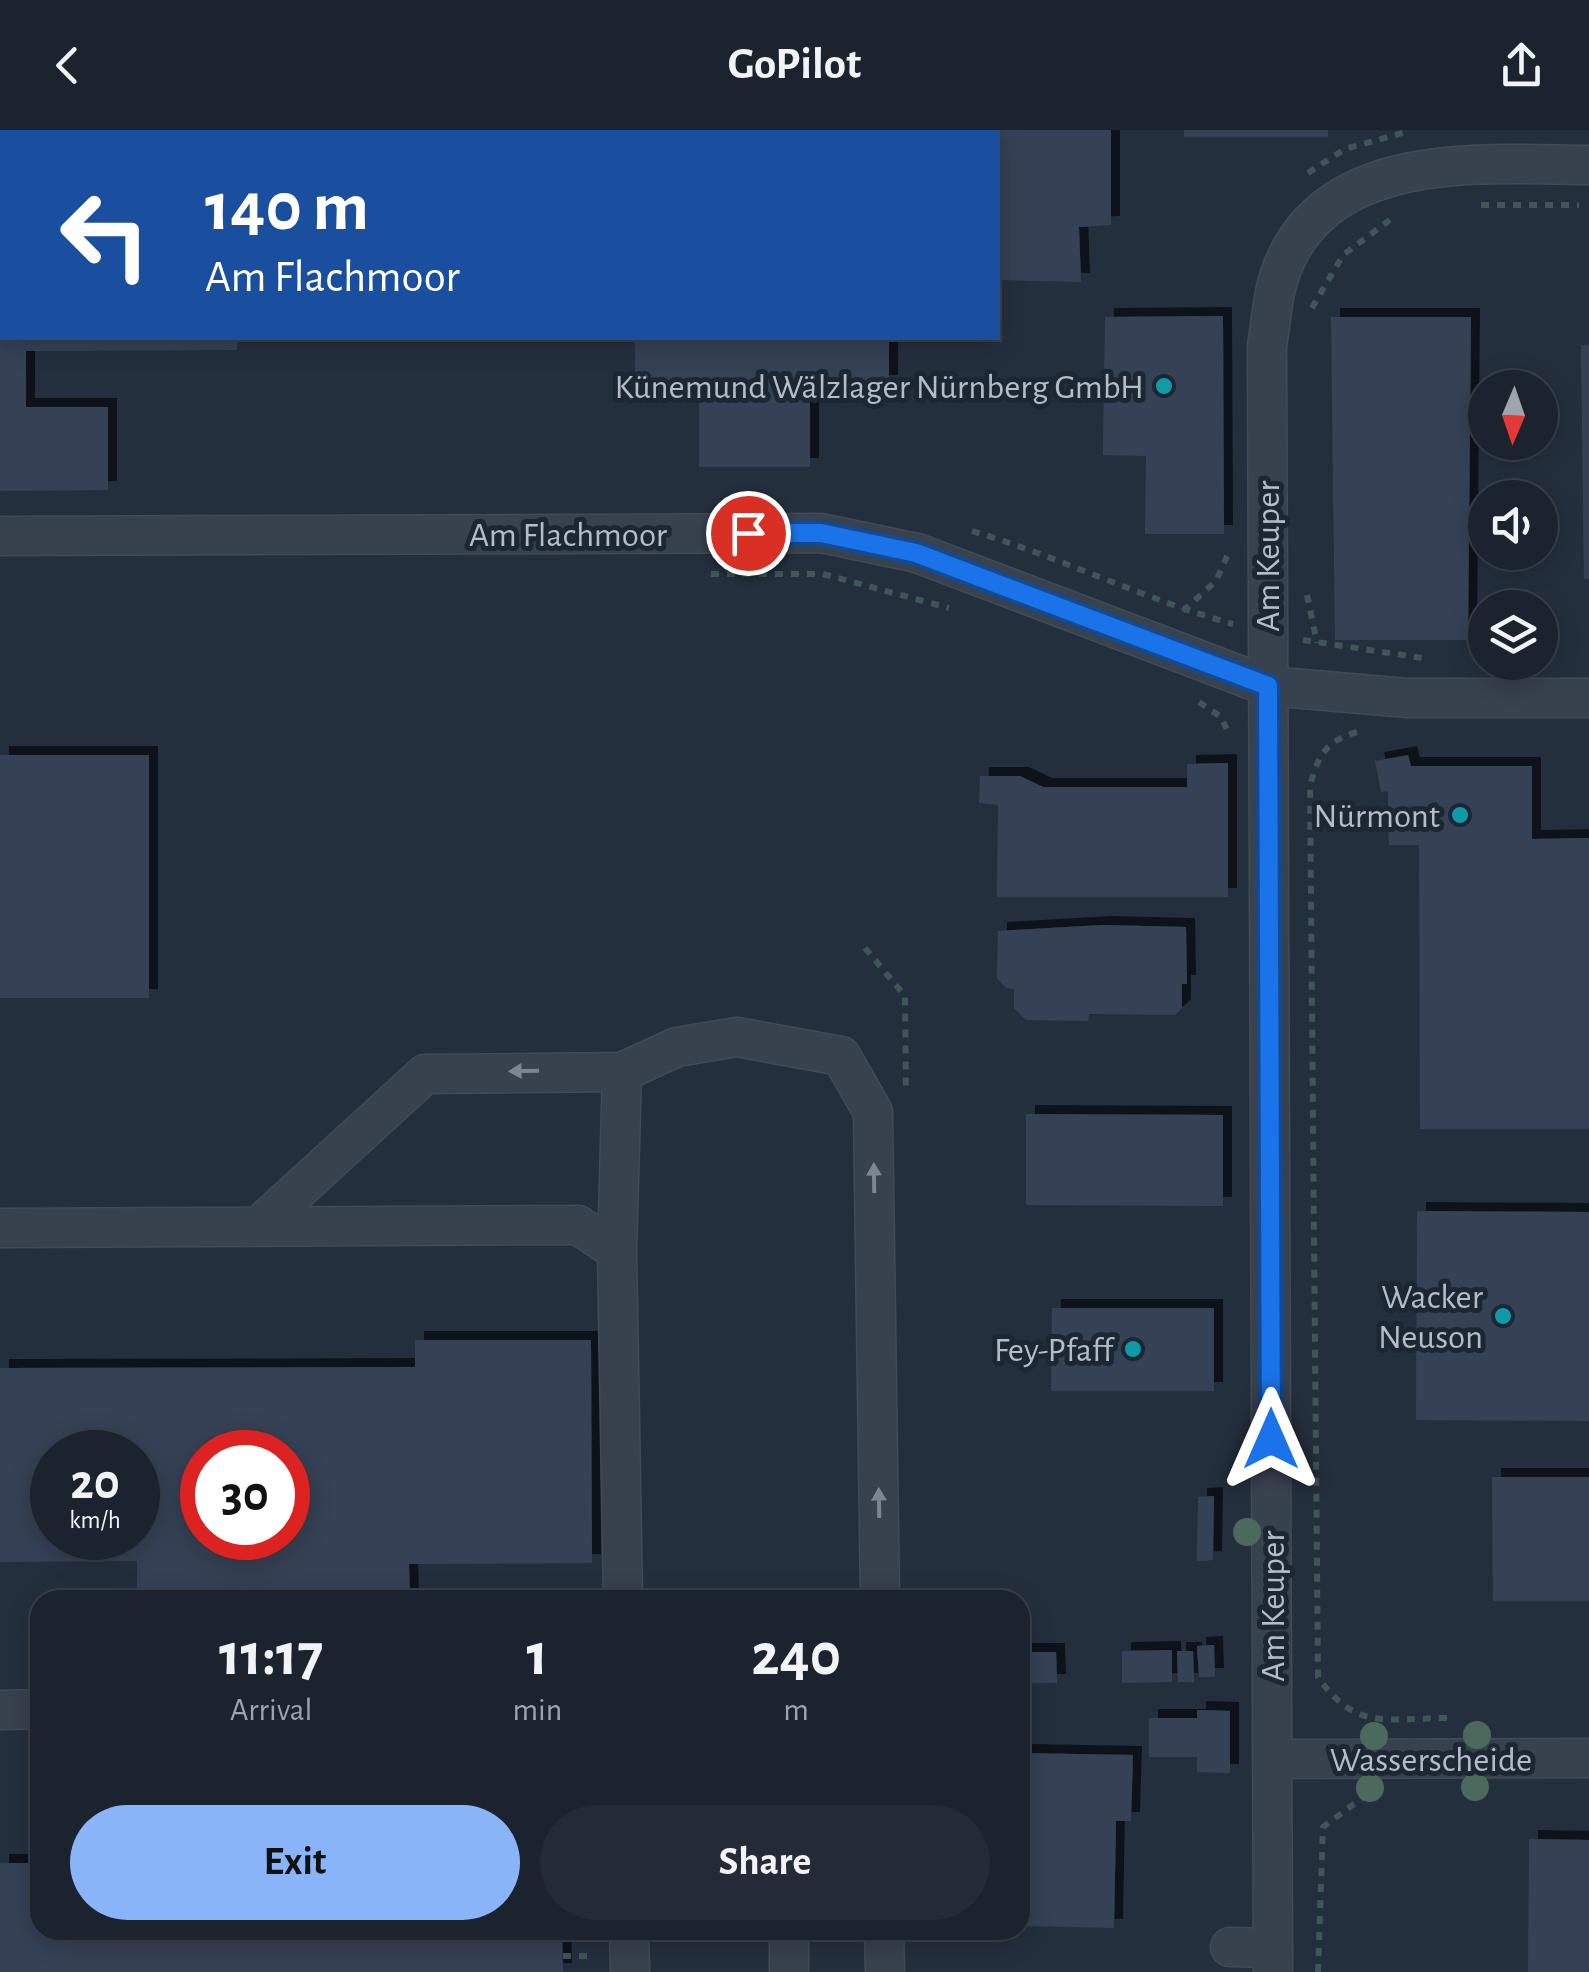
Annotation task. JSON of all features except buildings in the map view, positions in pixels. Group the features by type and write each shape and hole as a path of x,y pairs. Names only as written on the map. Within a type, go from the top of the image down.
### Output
{"street":[{"name":"Am Keuper","path":"1273,1960 1266,346 1279,275 1311,222 1362,184 1428,166 1589,164"},
{"name":"Am Flachmoor","path":"0,536 821,533 916,553 1268,686 1406,698 1589,698"},
{"path":"259,1226 425,1074 622,1072 677,1047 737,1038 841,1056 874,1112 880,1590"},
{"path":"622,1072 617,1251 623,1590"},
{"path":"0,1228 578,1225 617,1251"},
{"path":"0,1710 30,1709"},
{"name":"Wasserscheide","path":"1274,1758 1589,1758"},
{"path":"629,1940 630,1972"},
{"path":"789,1940 789,1972"},
{"path":"884,1940 885,1972"},
{"path":"1230,1947 1273,1960"}],"path":[{"path":"1468,205 1589,205"},
{"path":"1310,314 1343,255 1373,228 1394,217"},
{"path":"694,574 822,574 958,610"},
{"path":"1308,578 1317,643"},
{"path":"1192,697 1220,717 1231,739 1232,753"},
{"path":"1374,733 1333,739 1317,759 1310,786 1318,1678 1335,1703 1360,1718 1456,1718"},
{"path":"1318,1972 1323,1827 1359,1798 1378,1798"}],"place":[{"name":"Künemund Wälzlager Nürnberg GmbH","path":"1164,386"},
{"name":"Nürmont","path":"1460,815"},
{"name":"Wacker Neuson","path":"1503,1316"},
{"name":"Fey-Pfaff","path":"1133,1349"}],"route":[{"path":"748,533 821,533 916,553 1268,686 1271,1439"}]}
